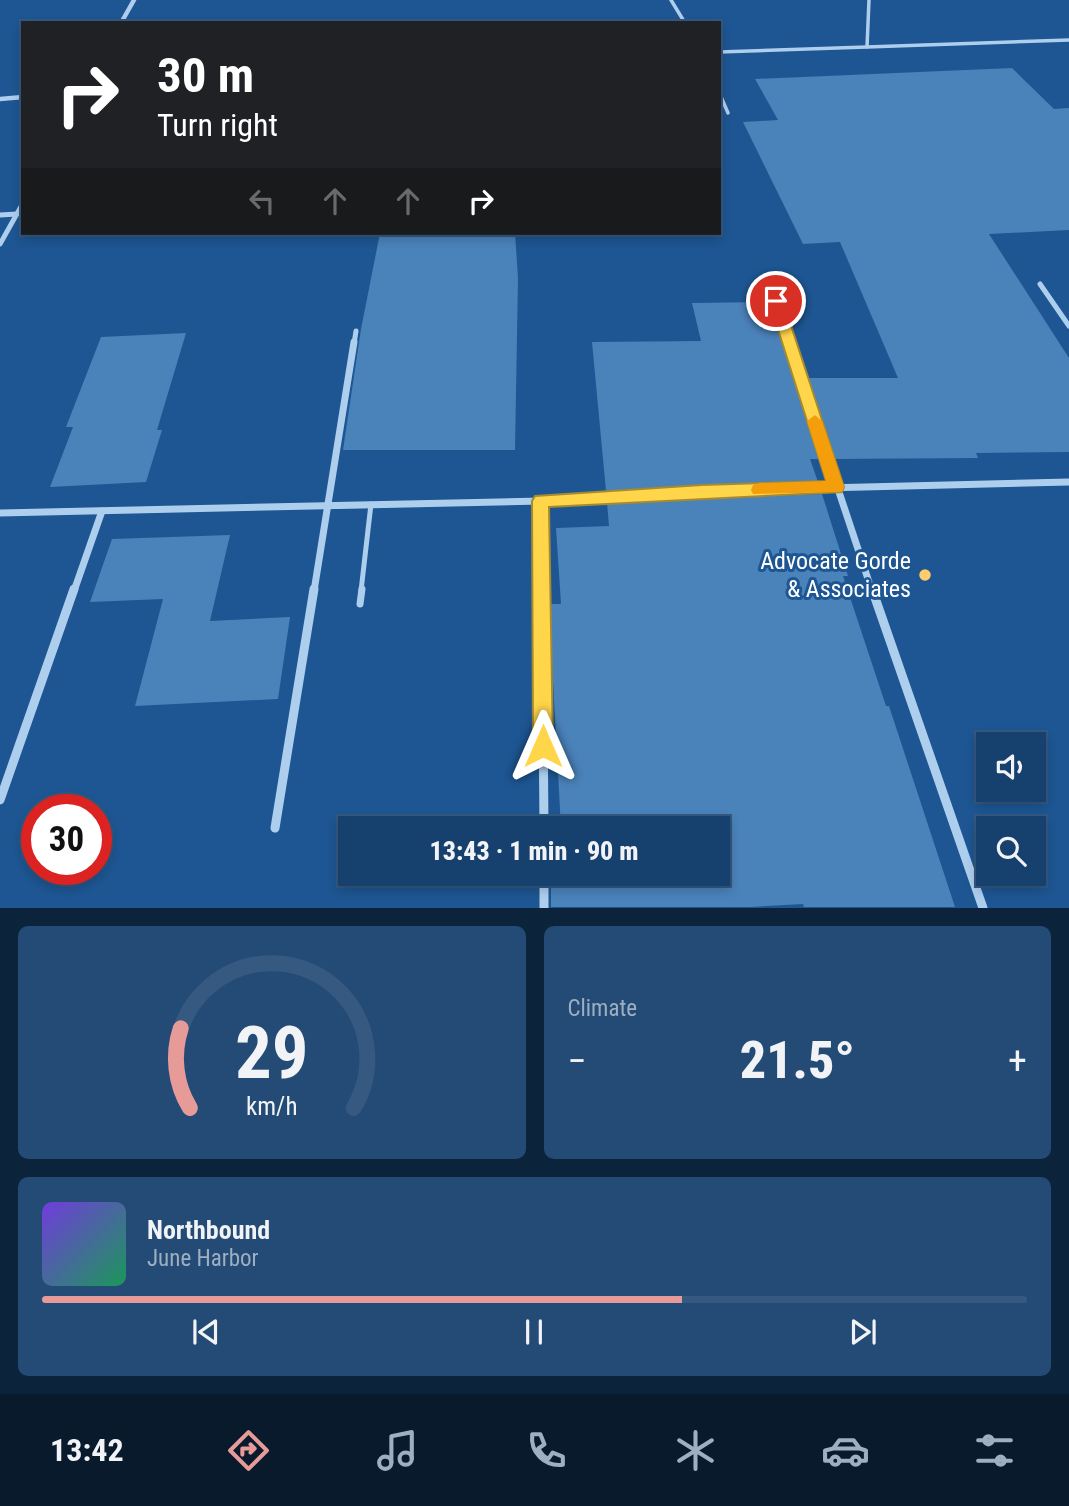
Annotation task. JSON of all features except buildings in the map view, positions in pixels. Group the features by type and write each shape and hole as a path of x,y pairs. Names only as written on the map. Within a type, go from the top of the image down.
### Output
{"street":[{"path":"122,21 134,0"},
{"path":"0,99 21,97"},
{"path":"0,244 21,207"},
{"path":"0,215 17,214"},
{"path":"1040,284 1069,326"},
{"path":"776,301 836,487 983,908"},
{"path":"275,828 356,331"},
{"path":"0,513 541,501 702,491 1069,482"},
{"path":"541,501 544,816"},
{"path":"0,800 102,511"},
{"path":"544,886 544,908"}],"lane":[{"path":"671,0 684,21"},
{"path":"867,47 869,0"},
{"path":"721,52 1069,40"},
{"path":"721,97 728,113"},
{"path":"360,604 371,504"}],"slow traffic":[{"path":"759,490 836,487 815,421"}],"place":[{"name":"Advocate Gorde & Associates","path":"925,575"}],"route":[{"path":"543,746 541,501 702,491 836,487 776,301"}]}
